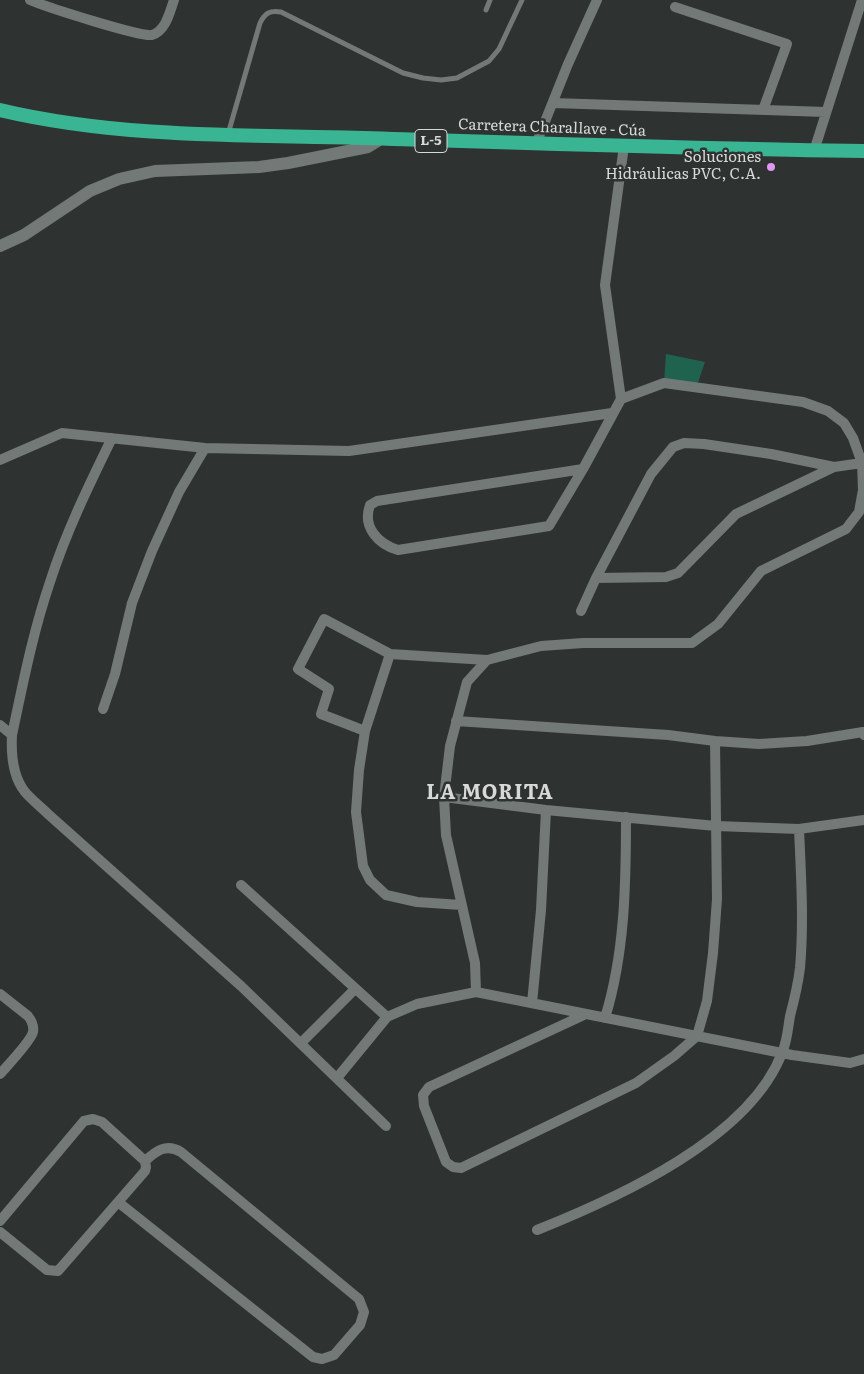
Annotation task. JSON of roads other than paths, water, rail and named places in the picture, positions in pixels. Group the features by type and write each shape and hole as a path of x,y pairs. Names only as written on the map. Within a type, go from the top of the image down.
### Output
{"highway":[{"name":"Carretera Charallave - Cúa","path":"0,110 66,124 168,133 864,151"}],"street":[{"path":"30,0 132,32 153,34 161,30 174,0"},
{"path":"536,144 597,0"},
{"path":"814,151 862,0"},
{"path":"675,7 787,44 763,110"},
{"path":"553,103 826,112"},
{"path":"0,246 24,235 90,192 119,179 155,171 288,164 368,147 381,139"},
{"path":"583,470 377,501 370,505 368,520 374,535 383,544 398,550 550,526 583,470 621,398 605,285 624,146"},
{"path":"365,732 321,714 329,689 298,669 324,619 390,654 487,660 541,646 583,643 692,643 718,624 761,571 846,529 859,512 863,490 862,463 853,438 844,423 828,411 803,402 664,384 621,398"},
{"path":"0,460 62,434 205,448 349,451 612,413"},
{"path":"112,438 78,509 50,582 28,658 12,735 11,747 14,767 24,790 48,814 242,986 386,1126"},
{"path":"581,611 596,578 651,474 673,447 684,443 704,444 771,454 834,467"},
{"path":"103,709 115,674 132,603 152,551 179,492 205,448"},
{"path":"596,578 666,577 678,573 736,514 834,467 862,463"},
{"path":"390,654 365,732 359,770 356,812 363,866 370,880 386,895 417,902 461,906"},
{"path":"476,992 475,963 470,932 461,906 446,835 444,797 450,746 467,682 487,660"},
{"path":"456,721 668,735 758,744 807,741 863,732 864,734"},
{"path":"0,724 12,735"},
{"path":"586,1014 429,1087 423,1095 424,1106 446,1162 453,1167 461,1168 636,1083 674,1056 697,1036 707,1001 717,899 715,741"},
{"path":"444,797 546,810 716,826 799,828 864,820"},
{"path":"532,1003 541,910 546,810"},
{"path":"605,1018 614,988 622,931 626,876 626,817"},
{"path":"537,1230 590,1208 642,1182 712,1138 728,1126 755,1097 775,1068 783,1053 800,969 802,906 799,828"},
{"path":"241,885 387,1017"},
{"path":"301,1043 355,989"},
{"path":"337,1078 387,1017 417,1004 476,992 783,1053 850,1063 864,1059"},
{"path":"0,994 28,1016 33,1030 29,1039 0,1074"},
{"path":"0,1220 84,1121 93,1119 102,1122 145,1160 145,1171 61,1269 55,1272 48,1270 0,1232"},
{"path":"118,1202 313,1357 322,1359 334,1355 360,1325 364,1312 359,1299 181,1152 173,1148 163,1148 145,1160"}],"lane":[{"path":"486,10 490,0"},
{"path":"228,134 260,23 269,12 281,12 403,73 441,80 457,78 489,61 499,49 522,0"}],"place":[{"name":"Soluciones Hidráulicas PVC, C.A.","path":"771,167"}],"district":[{"name":"LA MORITA","path":"490,793"}]}
